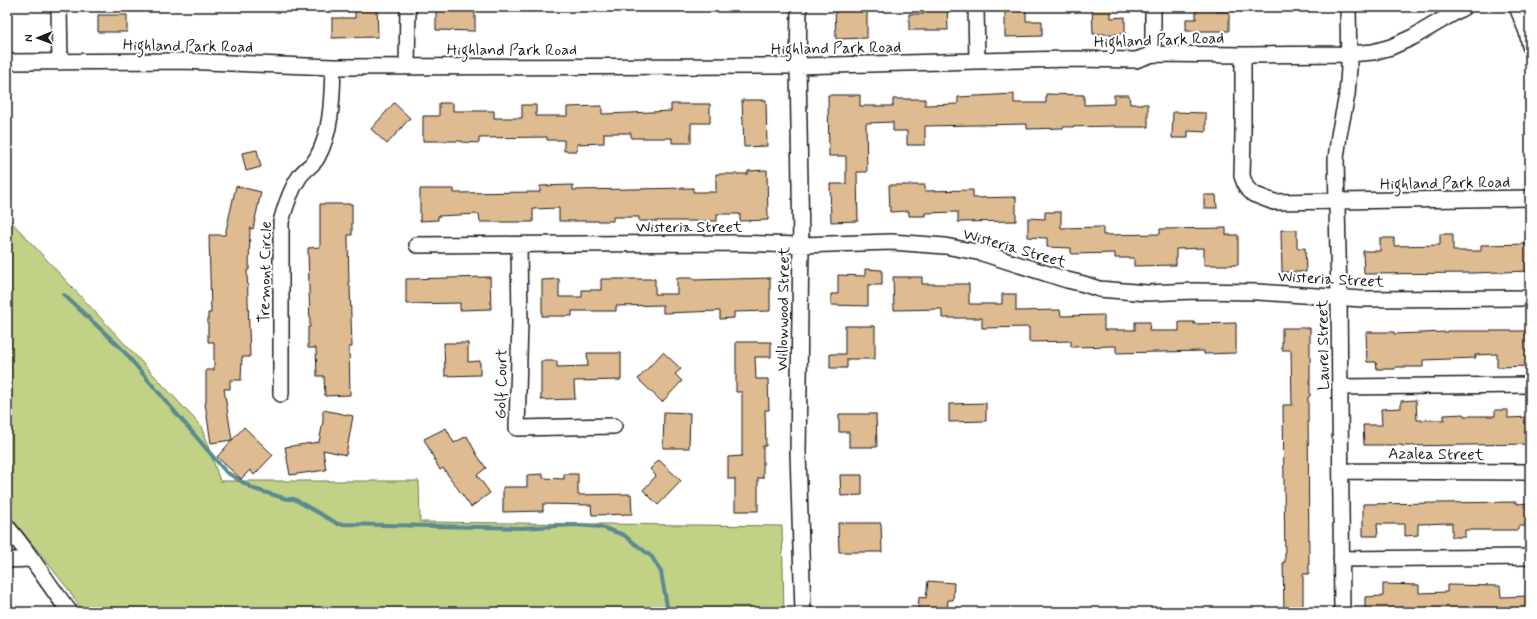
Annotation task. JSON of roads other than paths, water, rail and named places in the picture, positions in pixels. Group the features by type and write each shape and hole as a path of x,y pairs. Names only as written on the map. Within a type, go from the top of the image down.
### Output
{"street":[{"path":"60,7 60,62"},
{"path":"407,67 408,7"},
{"name":"Willowwood Street","path":"799,7 798,66 801,245 798,452 799,530 802,555 803,612"},
{"path":"976,7 977,61"},
{"path":"1153,7 1153,54"},
{"name":"Laurel Street","path":"1342,612 1337,147 1346,95 1349,54 1348,7"},
{"path":"1242,54 1349,54 1372,52 1391,47 1413,37 1464,7"},
{"path":"1517,7 1527,32 1530,46"},
{"name":"Highland Park Road","path":"7,62 182,61 333,68 798,66 1073,59 1136,60 1153,54 1242,54 1242,176 1246,187 1253,194 1274,202 1530,198"},
{"name":"Tremont Circle","path":"281,394 281,222 300,176 316,159 327,135 331,104 333,68"},
{"name":"Wisteria Street","path":"417,245 730,243 801,245 891,242 945,246 982,253 1099,289 1147,294 1194,291 1257,292 1362,299 1530,298"},
{"name":"Golf Court","path":"519,245 520,322 517,428 614,426"},
{"path":"1340,388 1530,385"},
{"name":"Azalea Street","path":"1341,471 1530,472"},
{"path":"7,527 70,612"},
{"path":"1342,559 1530,557"},
{"path":"7,560 31,560"}],"waterway":[{"path":"64,295 121,348 226,472 254,489 287,499 294,499 338,524 521,528 575,525 601,527 624,535 652,557 661,572 668,612"}]}
